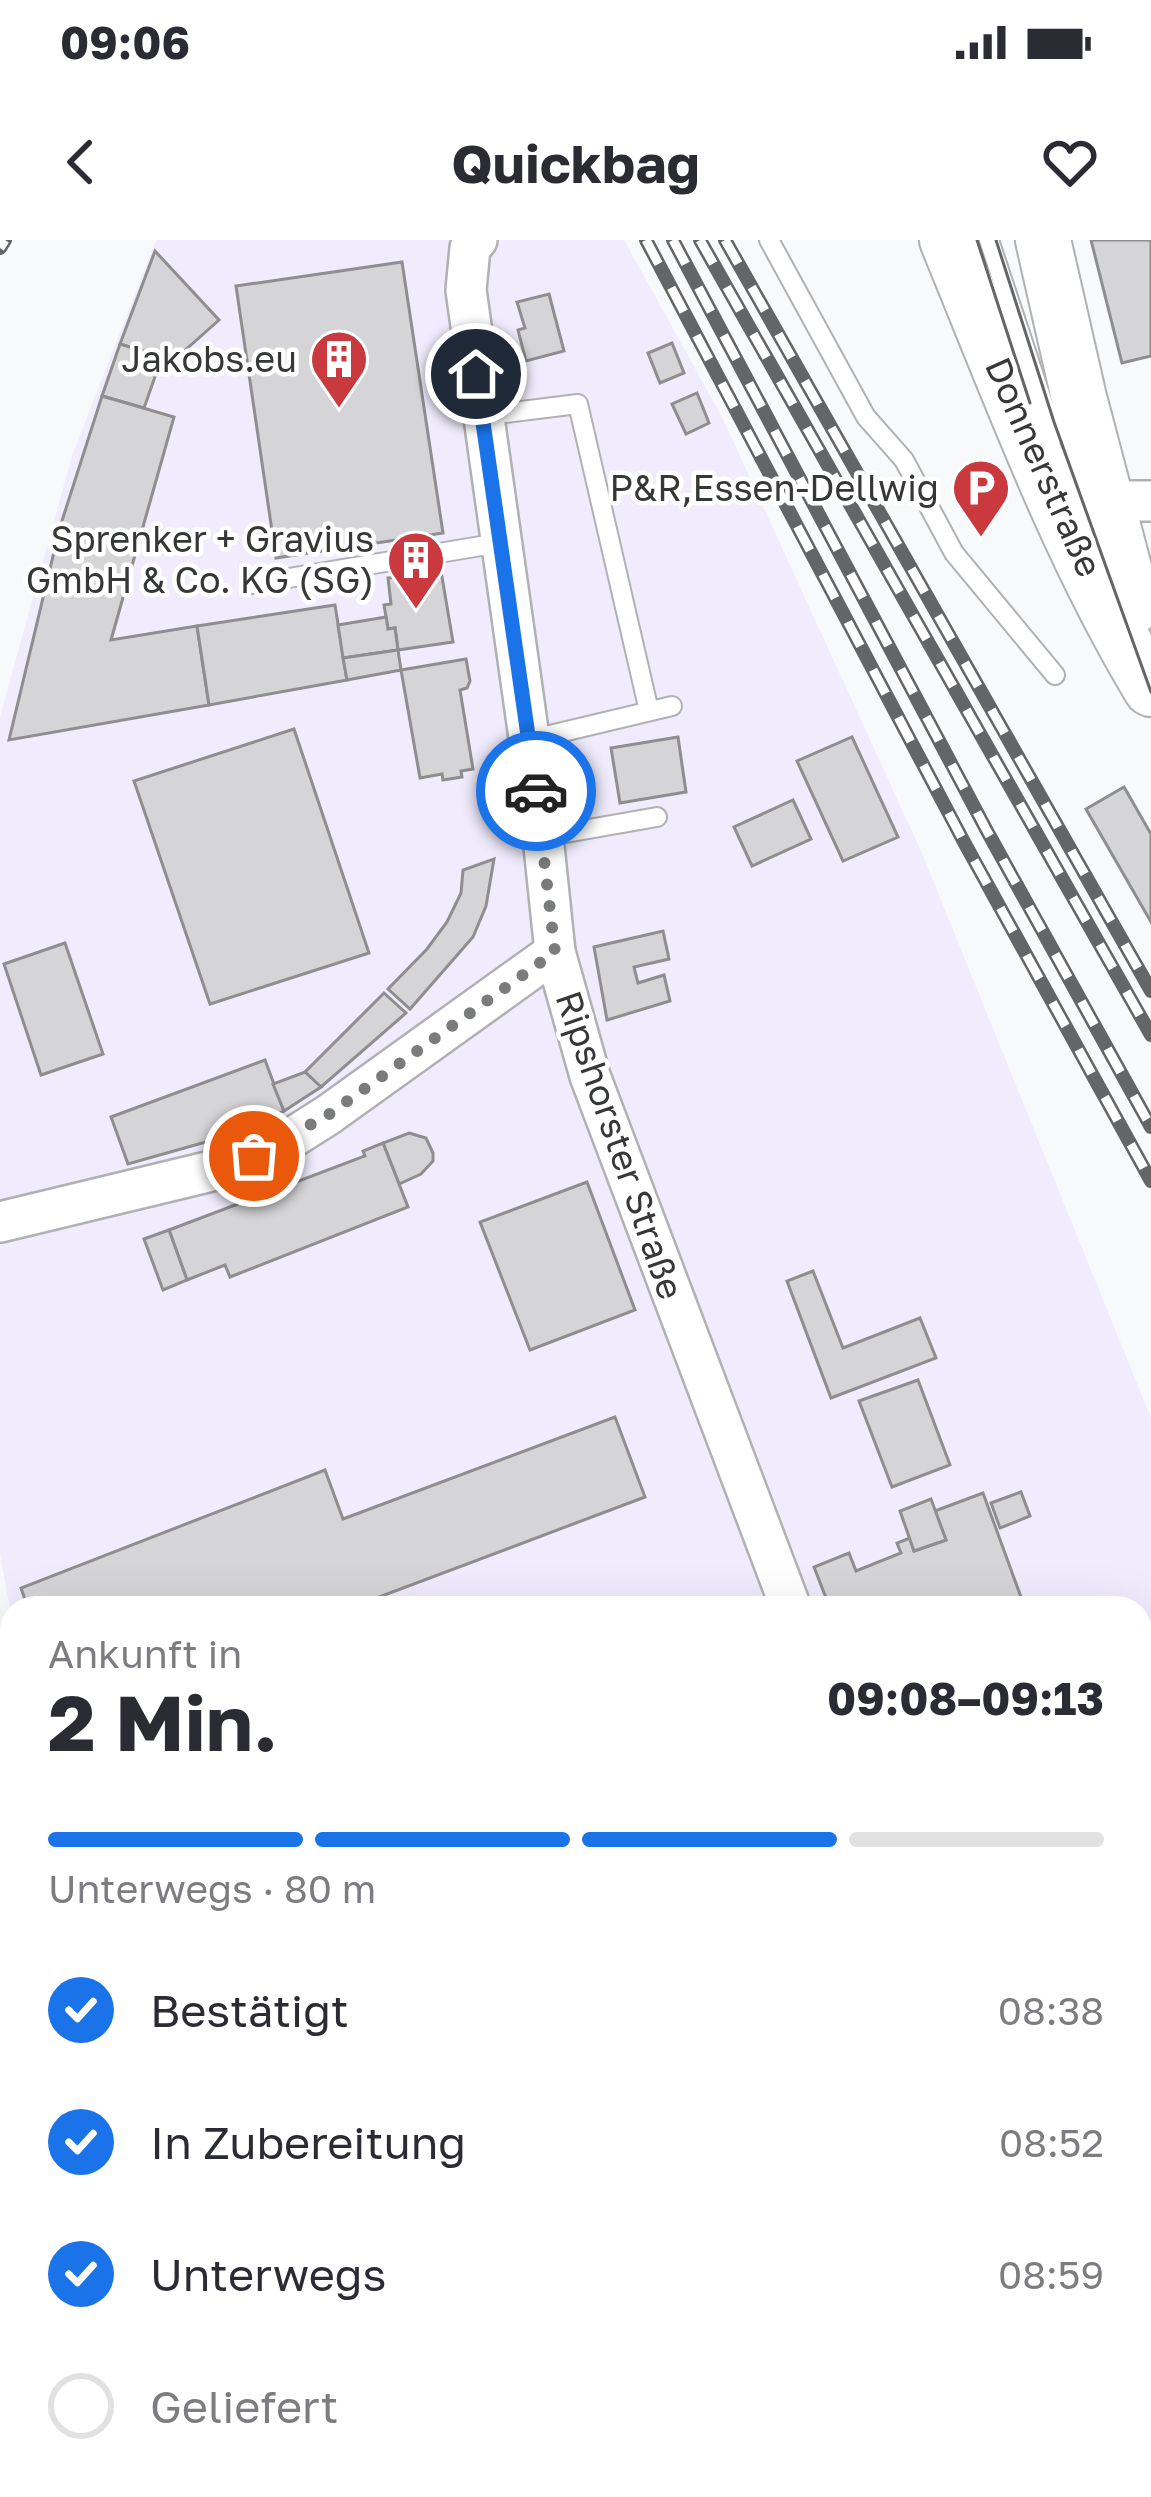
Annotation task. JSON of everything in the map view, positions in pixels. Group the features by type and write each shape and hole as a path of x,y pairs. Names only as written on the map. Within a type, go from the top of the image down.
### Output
{"main road":[{"name":"Donnerstraße","path":"946,240 1087,491 1151,654"},
{"name":"Donnerstraße","path":"1043,240 1087,491 1121,638 1151,689"}],"street":[{"name":"Ripshorster Straße","path":"477,240 470,248 466,290 555,952 598,1097 786,1596"},
{"path":"0,1222 227,1167 279,1145 555,952"}],"lane":[{"path":"769,240 866,417 904,460 955,553 1055,675"},
{"path":"988,240 1087,491 1151,673"},
{"path":"481,416 578,404 649,711"},
{"path":"253,584 499,543"},
{"path":"529,740 672,706"},
{"path":"543,837 657,817"}],"shaded area":[{"path":"156,240 624,240 723,419 921,851 1151,1418 1151,1596 8,1596 0,1555 0,717 72,456"}],"building":[{"path":"1091,240 1151,240 1151,356 1122,363"},
{"path":"155,251 219,320 174,360 120,344"},
{"name":"Jakobs.eu","path":"402,262 443,533 276,558 236,286"},
{"path":"549,294 564,351 526,361 518,330 525,328 517,302"},
{"path":"672,343 684,373 660,383 648,353"},
{"path":"120,344 162,357 144,408 102,396"},
{"path":"697,393 709,423 686,434 672,404"},
{"path":"102,396 174,417 111,640 197,626 209,705 9,740 60,527"},
{"name":"Sprenker + Gravius GmbH & Co. KG (SG)","path":"441,571 453,642 398,650 395,628 388,629 384,605 391,604 388,578"},
{"path":"335,605 347,680 209,705 197,626"},
{"path":"386,617 388,629 395,628 398,650 343,658 338,625"},
{"path":"398,650 401,670 347,680 343,658"},
{"path":"466,659 470,681 460,690 473,769 461,771 462,777 420,778 401,670"},
{"path":"294,729 369,953 210,1004 134,781"},
{"path":"678,737 686,792 620,803 611,748"},
{"path":"852,737 898,837 843,861 797,761"},
{"path":"1124,787 1151,834 1151,922 1086,809"},
{"path":"793,800 811,839 752,866 734,827"},
{"path":"494,859 486,906 473,937 410,1009 388,989 447,922 461,893 463,870"},
{"path":"663,931 669,959 634,967 638,983 664,975 670,1001 607,1020 594,947"},
{"path":"65,943 103,1054 41,1075 4,964"},
{"path":"384,993 406,1013 321,1087 305,1072"},
{"path":"265,1060 284,1111 227,1136 128,1164 111,1117"},
{"path":"305,1072 321,1087 284,1111 273,1084"},
{"path":"409,1133 426,1138 433,1161 421,1174 399,1184 383,1143"},
{"path":"383,1143 408,1207 230,1277 225,1265 187,1280 169,1230 365,1156 363,1151"},
{"path":"587,1182 635,1310 530,1350 480,1222"},
{"path":"169,1230 187,1280 163,1290 144,1239"},
{"path":"813,1271 843,1348 920,1318 936,1358 831,1398 787,1281"},
{"path":"918,1380 950,1465 892,1487 859,1401"},
{"path":"615,1417 645,1497 382,1596 24,1596 21,1588 325,1470 343,1519"},
{"path":"1021,1492 1030,1516 1000,1528 991,1503"},
{"path":"983,1493 1021,1596 825,1596 814,1567 849,1553 856,1571 901,1553 897,1543 910,1538 914,1551 946,1540 935,1511"},
{"path":"931,1499 946,1540 914,1551 900,1511"}],"tram line":[{"path":"977,240 1030,403"},
{"path":"996,240 1054,422 1151,692"}],"railway":[{"path":"0,248 5,240"},
{"path":"646,240 964,842 1151,1181"},
{"path":"673,240 987,831 1151,1127"},
{"path":"700,240 1151,1035"},
{"path":"725,240 1151,991"}],"way so far":[{"path":"254,1156 328,1115 555,952 536,791"}],"place":[{"name":"Jakobs.eu","path":"339,410"},
{"name":"P&R,Essen-Dellwig","path":"981,539"},
{"name":"Sprenker + Gravius GmbH & Co. KG (SG)","path":"416,611"}],"route":[{"path":"476,374 536,791"}]}
